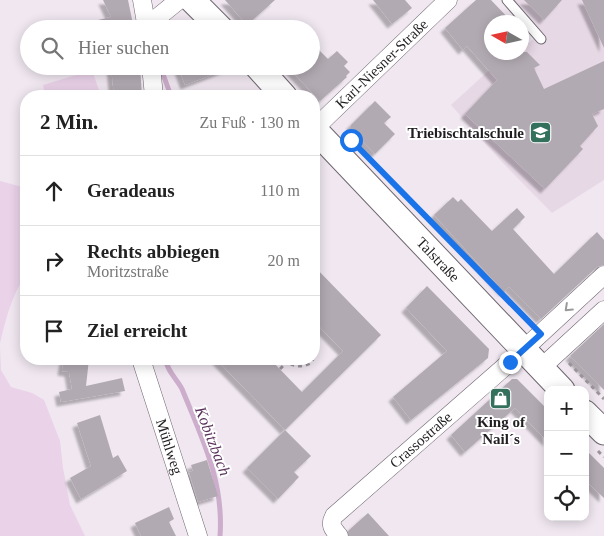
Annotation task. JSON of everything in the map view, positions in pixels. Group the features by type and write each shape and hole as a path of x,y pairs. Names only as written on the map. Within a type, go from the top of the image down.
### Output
{"main road":[{"path":"192,0 212,20"},
{"path":"265,75 279,90"},
{"name":"Talstraße","path":"320,135 550,360 560,386"},
{"path":"589,417 604,432"}],"street":[{"path":"142,0 146,20"},
{"path":"155,20 179,0"},
{"name":"Karl-Niesner-Straße","path":"320,123 448,0"},
{"path":"152,75 153,90"},
{"path":"532,342 604,275"},
{"path":"550,360 604,310"},
{"name":"Crassostraße","path":"339,536 332,529 331,522 334,516 532,342"},
{"name":"Mühlweg","path":"143,365 198,536"}],"lane":[{"path":"507,0 541,39"}],"path":[{"path":"431,220 532,342"},
{"path":"550,360 604,399"},
{"path":"280,369 283,365"},
{"path":"291,365 302,367 306,365"}],"shaded area":[{"name":"Triebischtalschule","path":"503,0 604,0 604,180 552,213 501,161 451,105 500,60 529,60 529,43 536,36 529,28 529,15 517,15"},
{"path":"76,75 94,75 99,90 44,90 43,85"},
{"path":"0,181 20,186 20,285 7,316 0,343"},
{"path":"0,348 1,370 11,387 32,393 44,400 60,441 70,505 85,536 0,536"}],"building":[{"path":"103,0 128,0 132,20 98,20 111,17"},
{"path":"225,0 275,0 253,20 243,20"},
{"path":"373,0 405,0 412,8 392,24"},
{"path":"476,0 491,0 505,15 484,15 484,60 529,60 529,54 540,65 534,68 544,89 604,61 604,109 592,114 598,126 580,146 583,149 545,189 465,114 497,80 467,46 463,50 445,28"},
{"path":"524,0 562,0 544,20"},
{"path":"582,0 604,0 604,48"},
{"path":"320,51 328,59 337,51 348,62 344,66 350,72 347,77 320,101 320,90 310,90 295,75 320,75"},
{"path":"112,75 141,75 142,90 113,90"},
{"path":"181,75 211,75 185,85"},
{"path":"375,101 391,117 384,123 395,134 375,154 351,130 351,125"},
{"path":"453,197 458,202 461,199 492,231 517,208 525,217 513,229 554,274 597,232 604,240 604,265 597,267 541,319 509,287 504,292 434,215"},
{"path":"320,272 381,335 285,430 222,365 276,365 302,392 343,351 320,327"},
{"path":"427,286 489,349 488,358 411,420 393,397 447,351 406,308"},
{"path":"604,324 604,390 570,356"},
{"path":"63,365 88,365 86,386 122,378 125,391 61,402 59,392 72,389 69,372 62,371"},
{"path":"512,379 517,379 544,406 544,438 515,408 465,452 451,435"},
{"path":"100,415 113,458 118,455 127,471 81,499 70,478 91,466 77,423"},
{"path":"285,430 311,456 294,472 299,477 278,499 247,468"},
{"path":"589,453 604,468 604,498 589,484"},
{"path":"207,460 218,496 198,502 189,472 193,471 191,465"},
{"path":"169,507 174,519 169,522 176,536 141,536 135,523"},
{"path":"368,513 389,536 349,536 348,531"}],"waterway":[{"name":"Kobitzbach","path":"163,75 169,90"},
{"name":"Kobitzbach","path":"167,365 182,389 210,460 219,497 220,536"}],"place":[{"name":"Triebischtalschule","path":"540,133"},
{"name":"King of Nail´s","path":"501,399"}],"route":[{"path":"351,140 541,334 510,362"}]}
